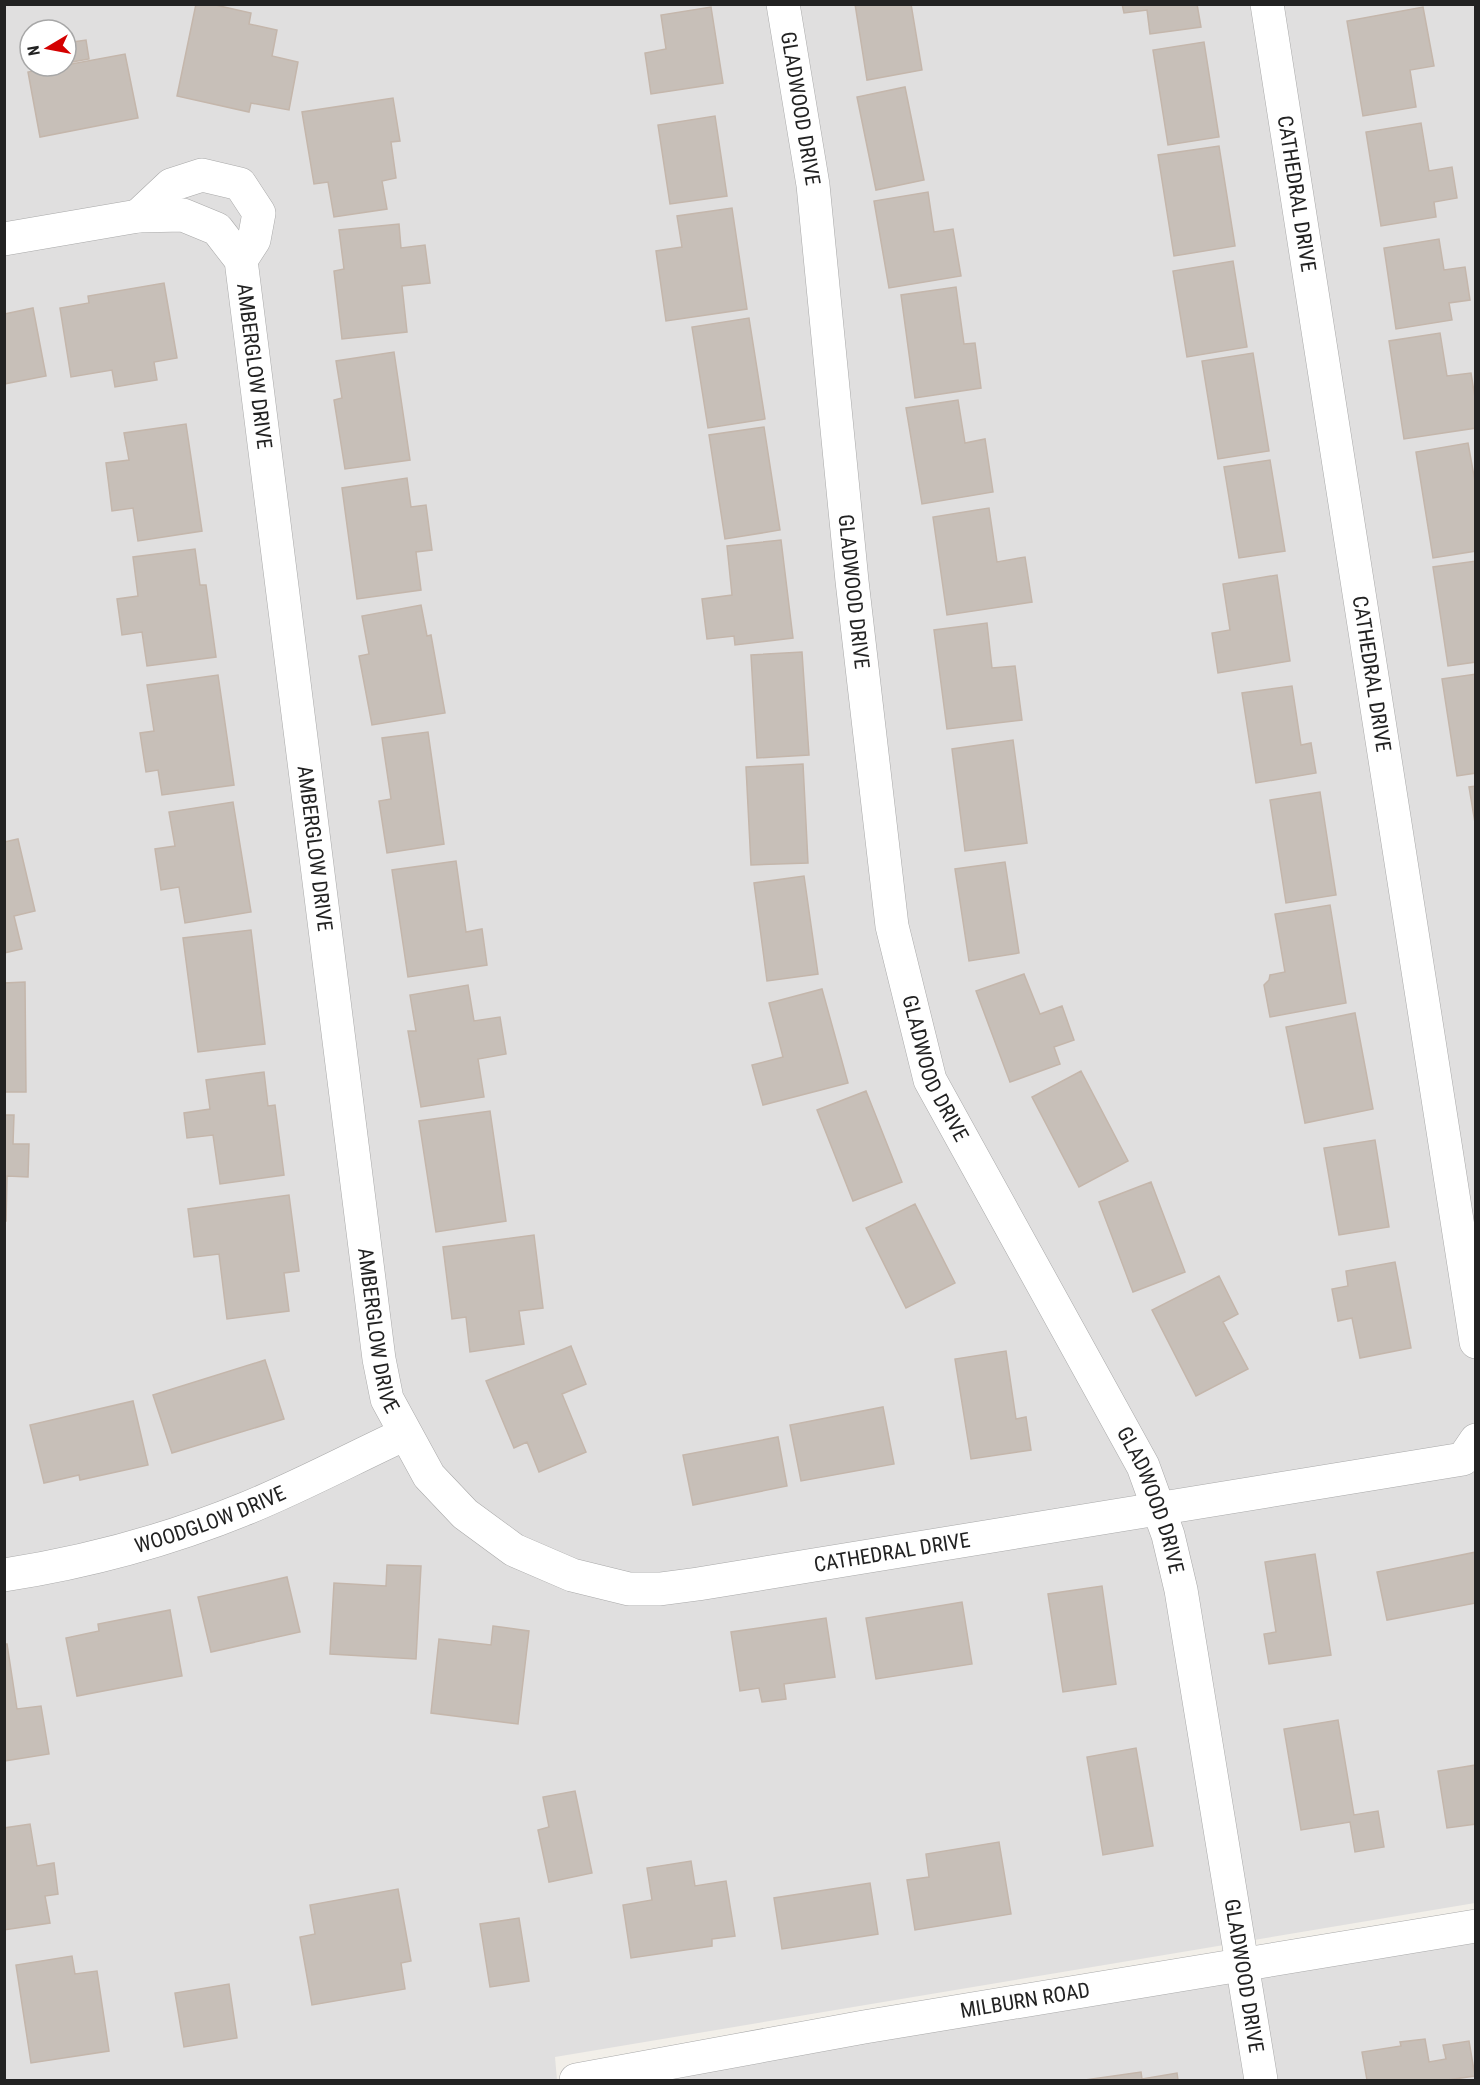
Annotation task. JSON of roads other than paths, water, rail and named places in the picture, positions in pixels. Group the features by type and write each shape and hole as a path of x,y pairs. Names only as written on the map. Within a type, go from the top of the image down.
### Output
{"street":[{"name":"GLADWOOD DRIVE","path":"783,4 813,185 852,581 892,926 930,1080 1143,1466 1160,1508 1181,1590 1261,2080"},
{"name":"CATHEDRAL DRIVE","path":"1267,4 1476,1342"},
{"name":"AMBERGLOW DRIVE","path":"138,216 171,185 202,176 240,184 259,213 254,240 241,260"},
{"name":"AMBERGLOW DRIVE","path":"4,239 138,216 183,215 217,229 241,260 379,1359 387,1398 405,1434"},
{"name":"CATHEDRAL DRIVE","path":"405,1434 429,1476 465,1514 514,1550 572,1575 629,1588 698,1584 1463,1459 1476,1440"},
{"name":"WOODGLOW DRIVE","path":"4,1575 59,1566 142,1545 216,1519 247,1508 405,1434"},
{"path":"1434,1463 1463,1481 1476,1476"},
{"name":"MILBURN ROAD","path":"576,2080 864,2027 1476,1926"}]}
